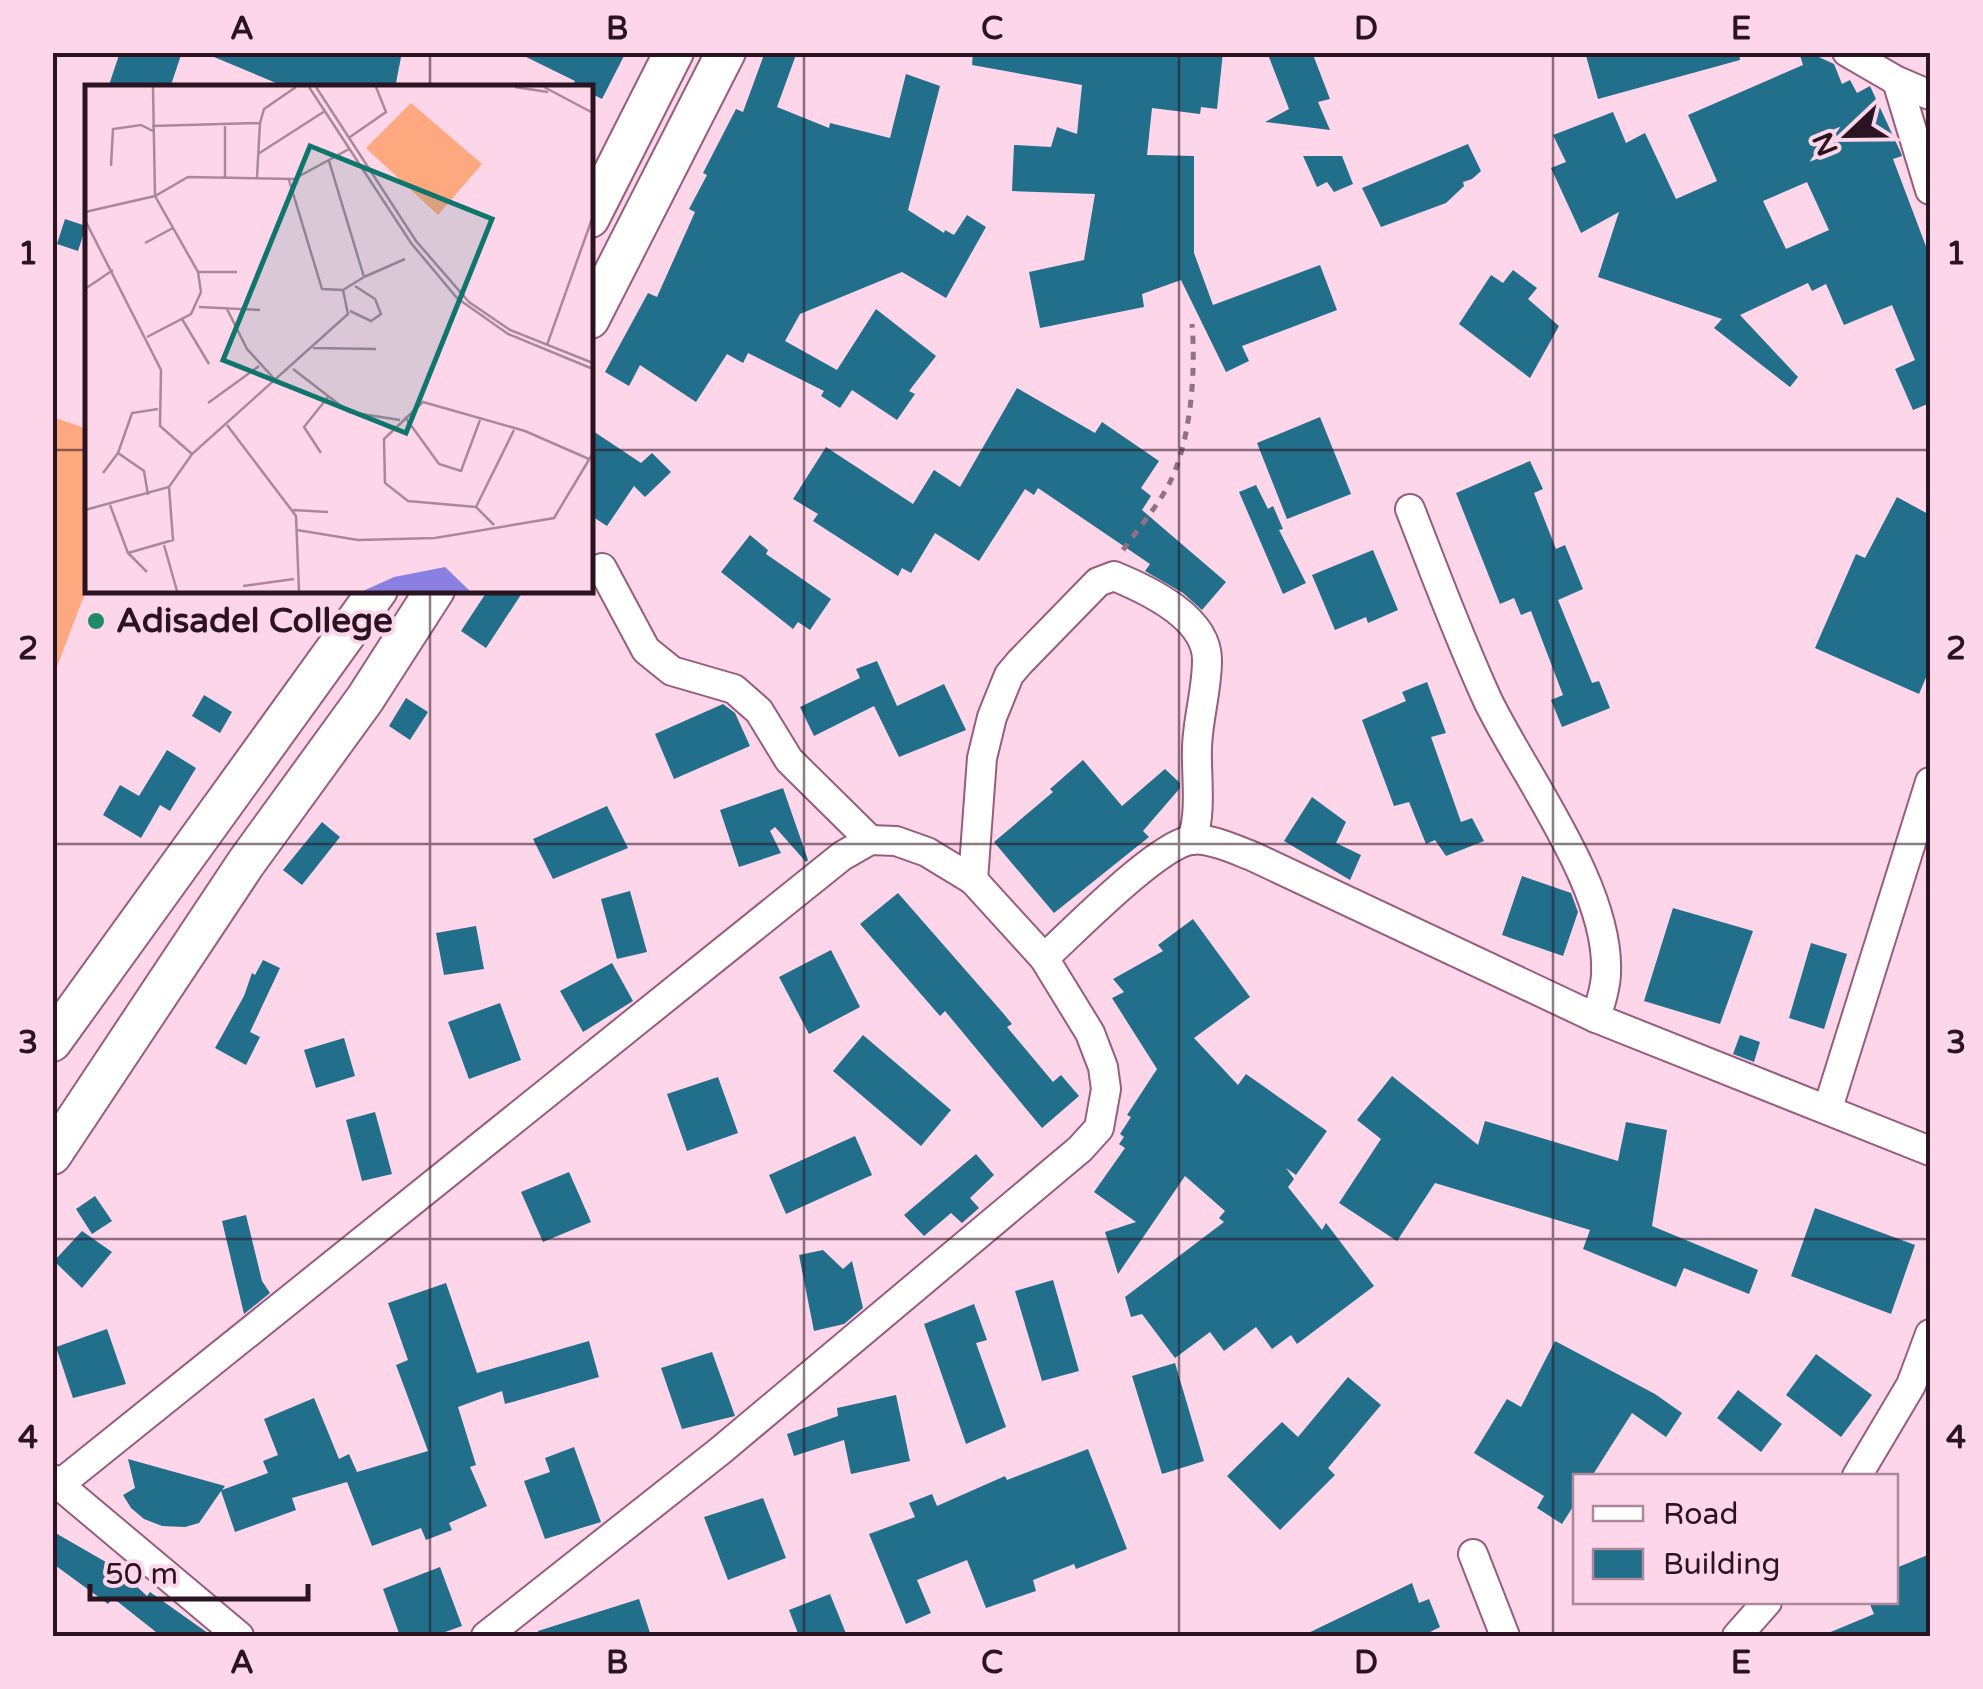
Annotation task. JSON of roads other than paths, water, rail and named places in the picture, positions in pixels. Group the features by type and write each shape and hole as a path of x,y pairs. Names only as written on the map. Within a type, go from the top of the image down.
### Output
{"street":[{"path":"592,214 674,52"},
{"path":"592,315 726,52"},
{"path":"1856,54 1897,82 1930,96"},
{"path":"1897,82 1930,190"},
{"path":"1410,509 1490,704 1540,792 1590,896 1601,934 1606,973 1596,1018"},
{"path":"602,568 646,650 672,671 734,689 759,711 789,760 870,840"},
{"path":"973,880 982,758 992,717 1010,676 1098,582 1114,576 1158,599 1202,636 1208,659 1197,747 1196,827 1192,840 1134,876 1044,958"},
{"path":"52,1042 377,592"},
{"path":"53,1154 246,864 365,699 435,592"},
{"path":"1828,1108 1930,782"},
{"path":"239,1636 56,1482 842,856 870,840 896,842 928,852 973,880 1044,958 1090,1033 1103,1067 1106,1088 1100,1128 1080,1149 720,1450 486,1636"},
{"path":"1192,840 1252,856 1596,1018 1930,1151"},
{"path":"1858,1474 1920,1391 1930,1334"},
{"path":"1473,1554 1504,1636"},
{"path":"1736,1636 1765,1604"}],"place":[{"name":"Adisadel College","path":"96,621"}]}
